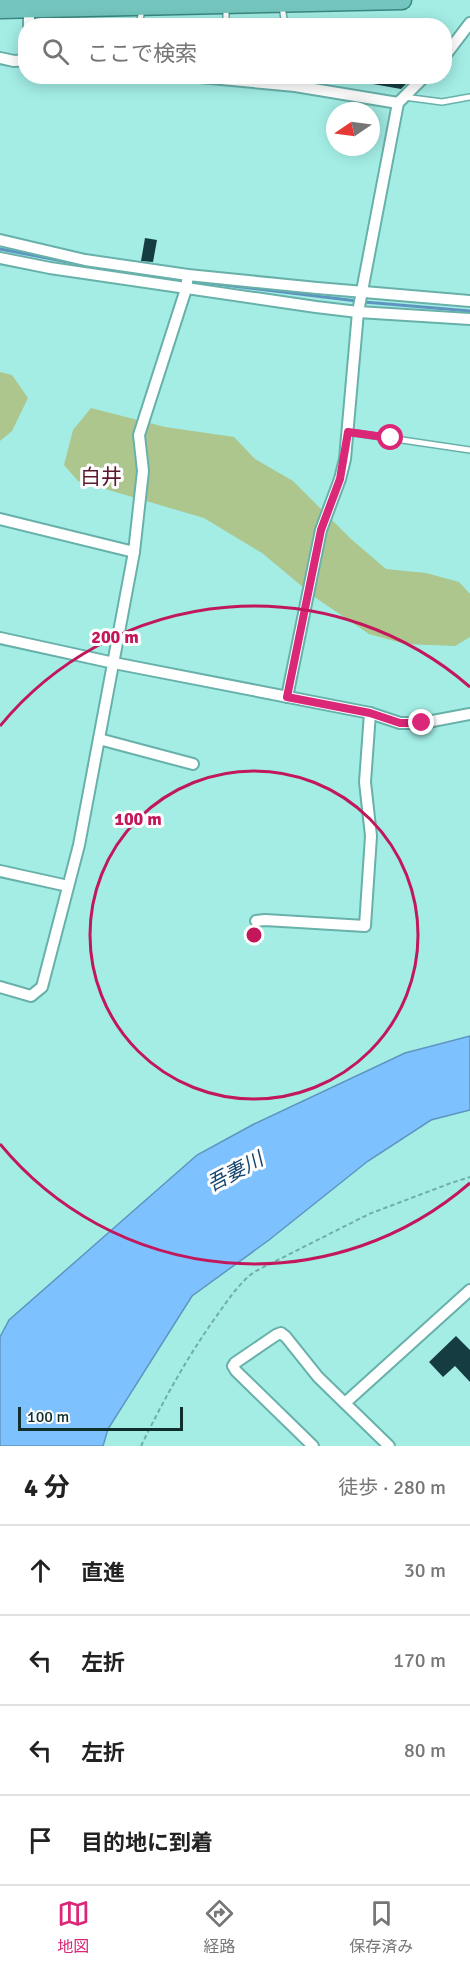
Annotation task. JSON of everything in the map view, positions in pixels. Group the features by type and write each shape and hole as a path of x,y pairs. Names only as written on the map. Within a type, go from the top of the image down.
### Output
{"highway":[{"path":"0,9 29,17 142,7 402,0"}],"street":[{"path":"452,47 470,23"},
{"path":"0,58 18,61"},
{"path":"312,84 401,100"},
{"path":"287,697 321,530 340,479 348,432 360,302 401,100 417,84"},
{"path":"0,240 187,281 360,302 470,301"},
{"path":"0,258 50,268 187,281 360,302 470,319"},
{"path":"0,987 31,996 42,987 68,886 99,739 134,552 142,471 139,435 187,281"},
{"path":"0,519 134,552"},
{"path":"0,638 114,663 370,713 400,723 422,723 470,714"},
{"path":"256,921 365,926 370,836 365,782 370,713"},
{"path":"99,739 193,764"},
{"path":"0,871 68,886"},
{"path":"345,1403 470,1290"},
{"path":"313,1446 233,1366 281,1333 318,1377 389,1446"}],"lane":[{"path":"281,3 284,18"},
{"path":"226,5 226,18"},
{"path":"140,18 142,7"},
{"path":"401,100 442,102 470,97"},
{"path":"348,432 470,450"}],"path":[{"path":"141,1446 158,1410 193,1350 242,1282 254,1272 369,1214 470,1177"}],"green space":[{"path":"0,372 12,375 28,398 12,431 0,441"},
{"path":"91,408 165,427 234,437 255,459 293,481 351,539 386,569 426,573 459,582 470,594 470,637 455,646 405,644 369,634 316,598 262,553 204,518 78,481 64,465 73,430"}],"water":[{"name":"吾妻川","path":"470,1036 470,1110 431,1120 368,1161 269,1240 192,1296 108,1429 103,1446 0,1446 0,1337 9,1320 197,1155 254,1124 405,1053"}],"building":[{"path":"373,84 406,84 401,89"},
{"path":"145,238 157,240 153,262 141,261"},
{"path":"456,1336 470,1350 470,1382 455,1366 443,1377 429,1362"}],"waterway":[{"path":"0,249 141,276 184,280"},
{"path":"191,281 357,301"},
{"path":"364,302 470,311"}],"district":[{"name":"白井","path":"101,477"}],"route":[{"path":"391,438 348,432 340,479 321,530 287,697 370,713 400,723 422,723"}]}
